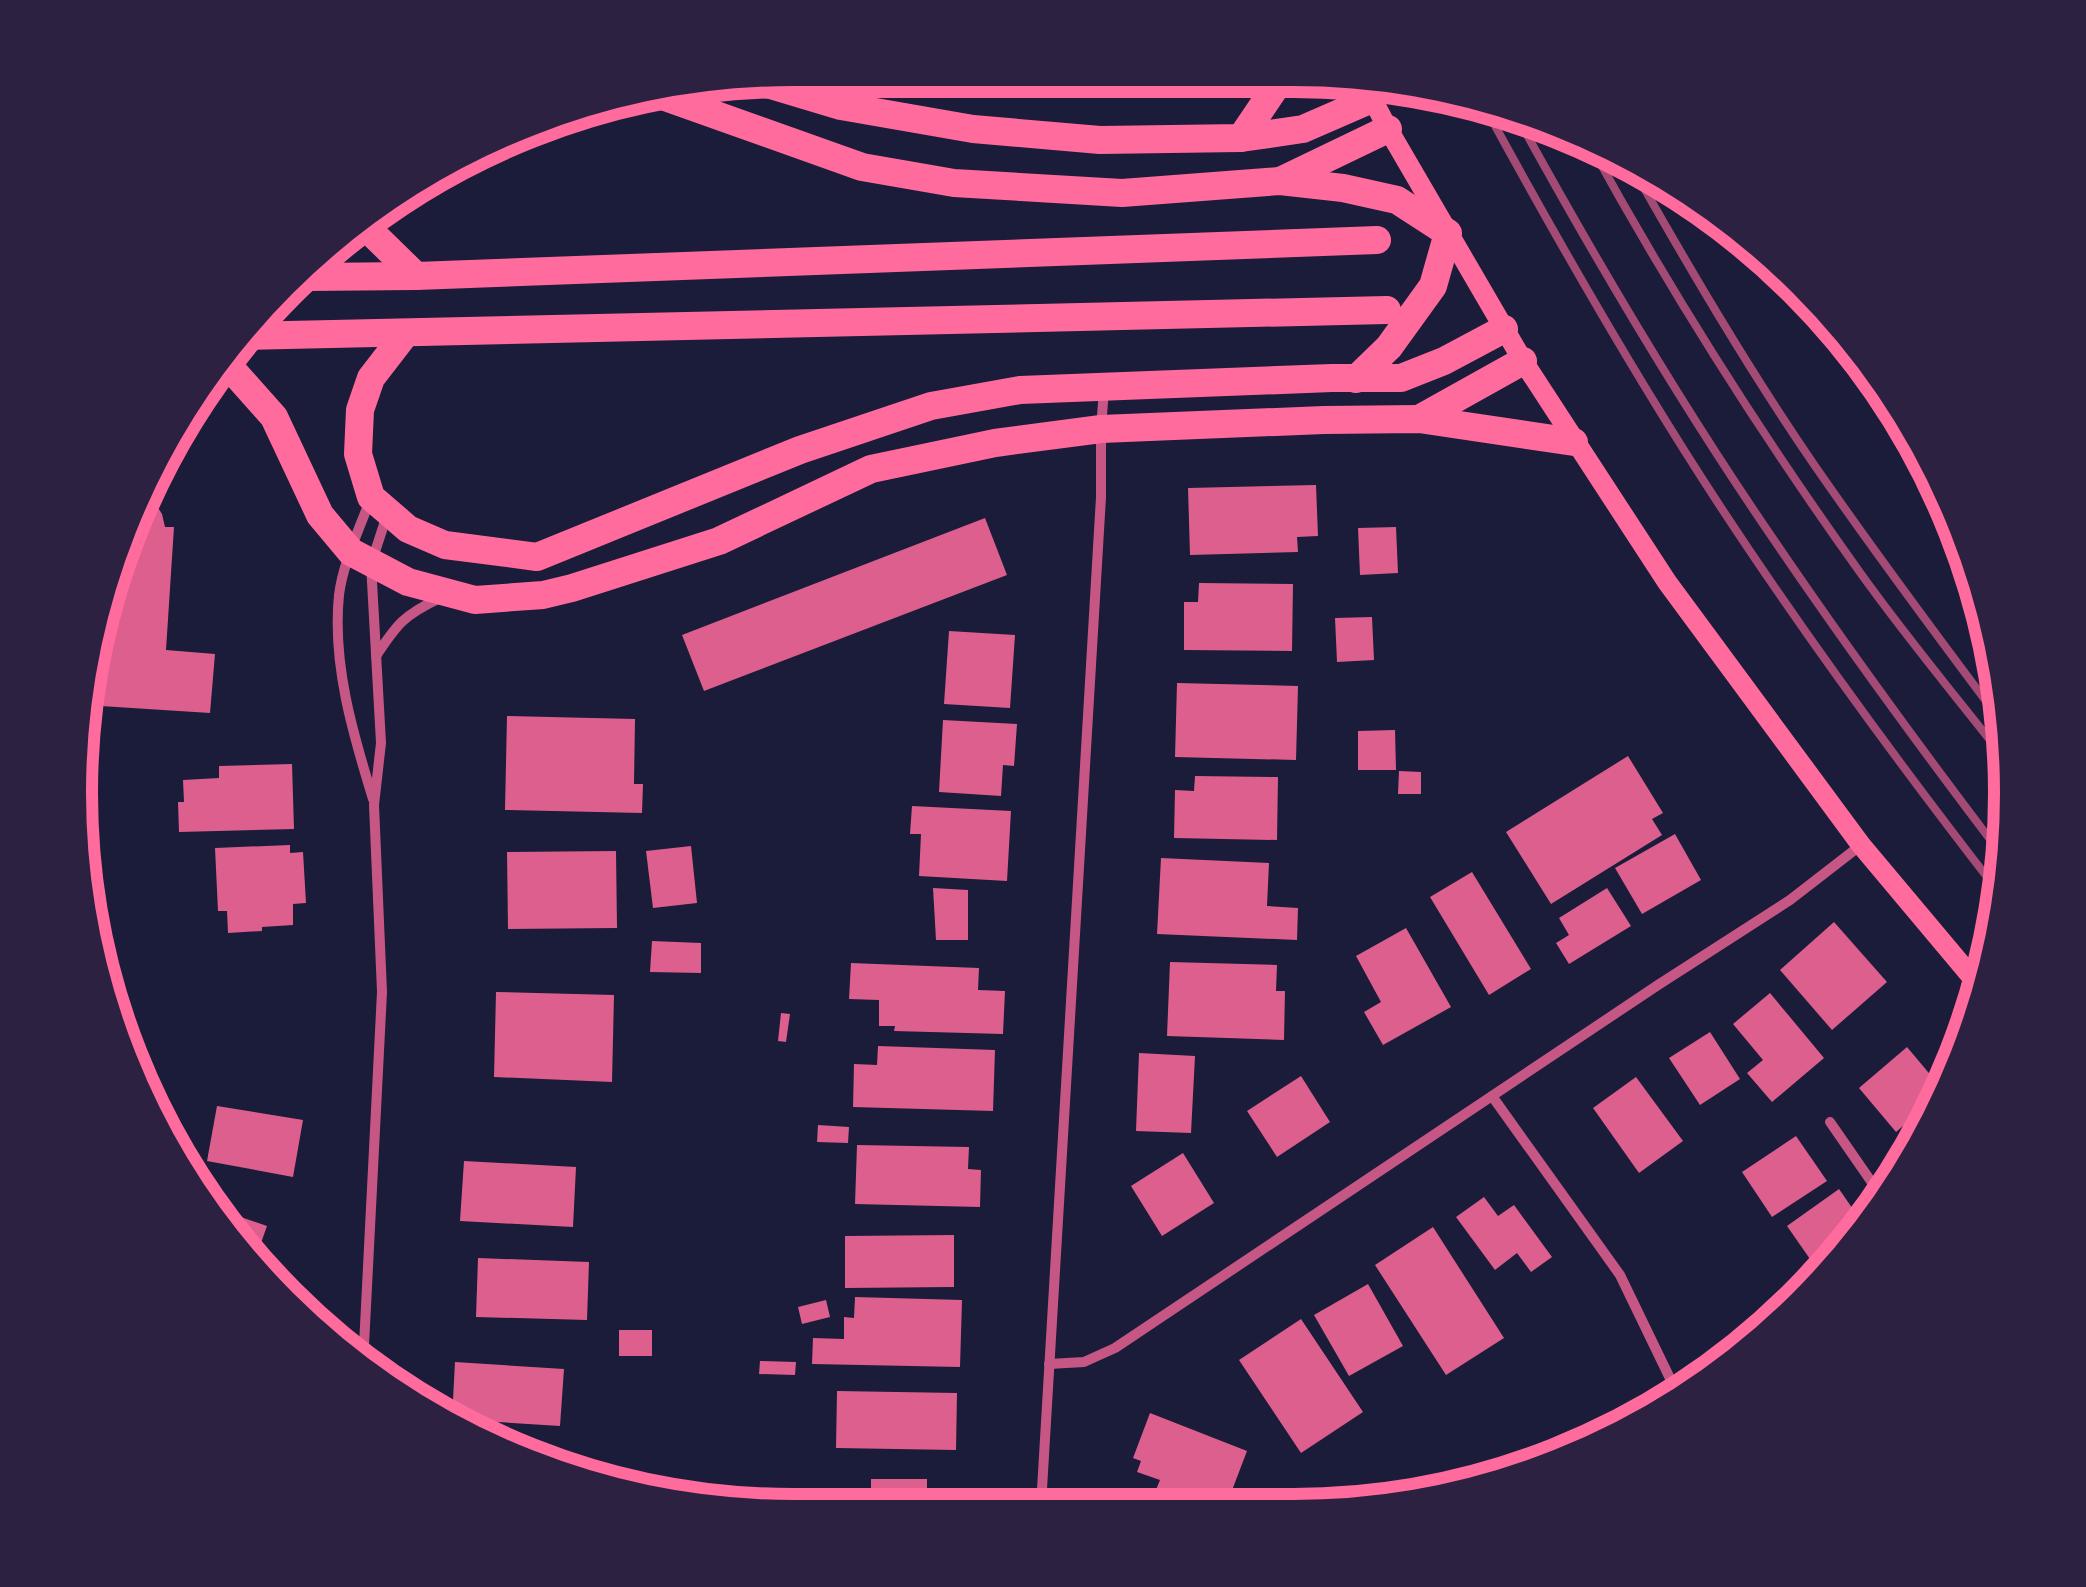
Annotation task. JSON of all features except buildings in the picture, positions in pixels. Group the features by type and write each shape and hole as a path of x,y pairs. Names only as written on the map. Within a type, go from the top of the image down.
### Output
{"highway":[{"path":"794,92 840,106 972,129 1100,140 1241,138 1303,129 1358,96"},
{"path":"1241,138 1272,92"},
{"path":"677,102 862,168 954,183 1122,193 1280,181 1343,188 1397,200 1448,233 1433,286 1389,347 1356,378"},
{"path":"1280,181 1388,129"},
{"path":"373,233 416,276"},
{"path":"320,277 1377,240"},
{"path":"262,336 1387,310"},
{"path":"405,334 371,378 360,410 358,454 380,504 408,528 445,545 537,557 800,450 930,406 1020,390 1401,378 1444,361 1504,329"},
{"path":"1419,418 1522,361"},
{"path":"234,372 274,418 320,515 361,558 408,582 475,600 572,588 719,541 871,469 995,444 1101,429 1419,418 1574,442"}],"main road":[{"path":"1372,97 1522,361 1678,598 1861,845 1970,976"}],"street":[{"path":"1042,1494 1101,497 1104,386"},
{"path":"374,805 342,676 338,639 339,593 361,558 380,504"},
{"path":"364,1347 382,992 374,805 381,743 376,656 361,558 380,504"},
{"path":"376,656 396,625 418,608 450,594"},
{"path":"1050,1364 1084,1362 1115,1348 1790,900 1861,845"},
{"path":"1492,1096 1620,1275 1672,1383"},
{"path":"1830,1122 1874,1185"}],"railway":[{"path":"1493,122 1596,306 1720,506 1857,704 1989,879"},
{"path":"1526,133 1639,330 1739,488 1916,741 1992,841"},
{"path":"1601,164 1717,360 1787,467 1877,596 1991,742"},
{"path":"1643,186 1790,429 1988,704"}]}
